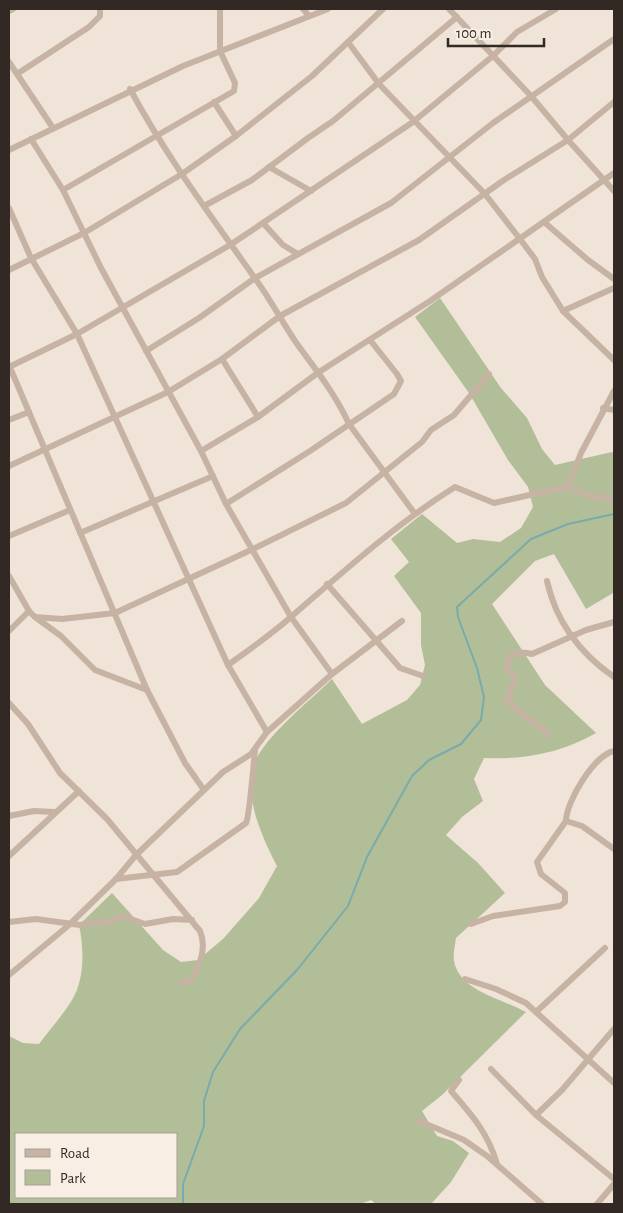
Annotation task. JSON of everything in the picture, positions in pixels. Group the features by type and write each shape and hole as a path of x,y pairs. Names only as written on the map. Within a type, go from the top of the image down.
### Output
{"street":[{"path":"9,11 13,9"},
{"path":"17,74 90,27 100,16 100,9"},
{"path":"63,190 231,93 235,86 220,51 220,9"},
{"path":"303,9 309,16"},
{"path":"9,150 130,90 220,51 328,9"},
{"path":"9,270 84,233 182,174 236,136 312,76 383,9"},
{"path":"449,9 494,55 614,191"},
{"path":"204,790 185,763 147,690 9,366 77,334 230,245 413,122 494,55 517,32 556,9"},
{"path":"204,206 252,180 333,121 457,17"},
{"path":"146,350 199,318 255,278 391,202 449,156 531,96 614,40"},
{"path":"348,42 379,84 413,122 485,194 535,259 542,277 563,311 614,360"},
{"path":"9,62 52,128"},
{"path":"130,90 182,174 319,372 349,424 415,514"},
{"path":"214,102 236,136"},
{"path":"9,466 168,392 222,360 280,316 398,253 568,140 614,102"},
{"path":"31,139 63,190 122,308 201,451 226,504 291,617 332,674"},
{"path":"269,168 311,191"},
{"path":"201,451 258,416 319,372 370,340 614,173"},
{"path":"9,208 31,258 77,334 228,666 267,732"},
{"path":"544,222 588,260 614,279"},
{"path":"263,223 277,239 298,254"},
{"path":"563,311 614,288"},
{"path":"226,504 310,452 394,394 401,381 398,374 370,340"},
{"path":"222,360 258,416"},
{"path":"35,617 62,619 115,613 253,549 346,503 422,442 431,430 454,415 489,374"},
{"path":"568,486 581,453 603,408 614,391"},
{"path":"603,408 614,410"},
{"path":"9,420 29,412"},
{"path":"80,533 212,476"},
{"path":"228,666 291,617 327,584 415,514 455,487 494,503 568,486 590,496 614,499"},
{"path":"9,536 70,510"},
{"path":"9,577 29,612 61,636 95,670 147,690"},
{"path":"547,581 555,607 571,636 592,661 614,677"},
{"path":"327,584 400,668 423,676"},
{"path":"9,631 29,612"},
{"path":"9,974 69,925 116,879 136,854 204,790 230,766 255,750 267,732 332,674 402,621"},
{"path":"548,734 507,701 515,678 506,668 506,665 512,655 517,652 523,651 532,654 571,636 614,622"},
{"path":"9,703 28,724 60,773 107,819 192,920 204,938 202,954 191,980 181,984"},
{"path":"116,879 177,872 184,869 246,823 249,819 249,800 255,750"},
{"path":"471,924 493,916 560,906 565,902 565,894 541,874 537,862 566,822 566,813 585,776 605,752 614,751"},
{"path":"9,856 79,790"},
{"path":"9,816 34,811 54,812"},
{"path":"566,822 582,826 614,849"},
{"path":"9,922 36,920 69,925 94,924 122,916 145,924 173,919 192,920"},
{"path":"536,1012 605,948"},
{"path":"465,979 503,992 526,1003 614,1083"},
{"path":"536,1115 562,1090 614,1029"},
{"path":"491,1069 536,1115 614,1179"},
{"path":"459,1080 451,1091 485,1133 491,1143 497,1166"},
{"path":"419,1121 460,1138 542,1204"},
{"path":"598,1204 614,1184"}],"green space":[{"path":"440,298 501,388 527,418 542,449 555,465 612,452 614,455 614,595 613,593 586,609 554,554 535,561 492,604 545,685 596,733 570,746 542,754 513,758 484,758 474,779 483,801 462,817 446,835 478,863 505,893 456,938 454,961 458,971 464,980 473,987 526,1012 442,1095 422,1111 437,1136 453,1141 469,1153 451,1182 431,1204 376,1204 371,1200 360,1204 9,1204 9,1036 23,1043 39,1044 72,1000 79,983 82,963 82,943 79,925 112,893 163,950 181,962 198,960 223,939 259,898 277,866 256,818 251,792 253,767 266,744 288,720 332,679 362,724 407,700 420,685 425,665 421,645 421,613 394,576 409,562 391,539 422,514 457,543 473,539 500,542 521,528 533,507 528,487 508,460 469,393 415,317"}],"waterway":[{"path":"183,1204 183,1184 204,1126 204,1101 213,1072 240,1029 297,970 348,906 367,857 412,776 429,760 461,744 481,720 484,697 477,668 458,617 457,607 531,539 568,524 614,514"}]}
